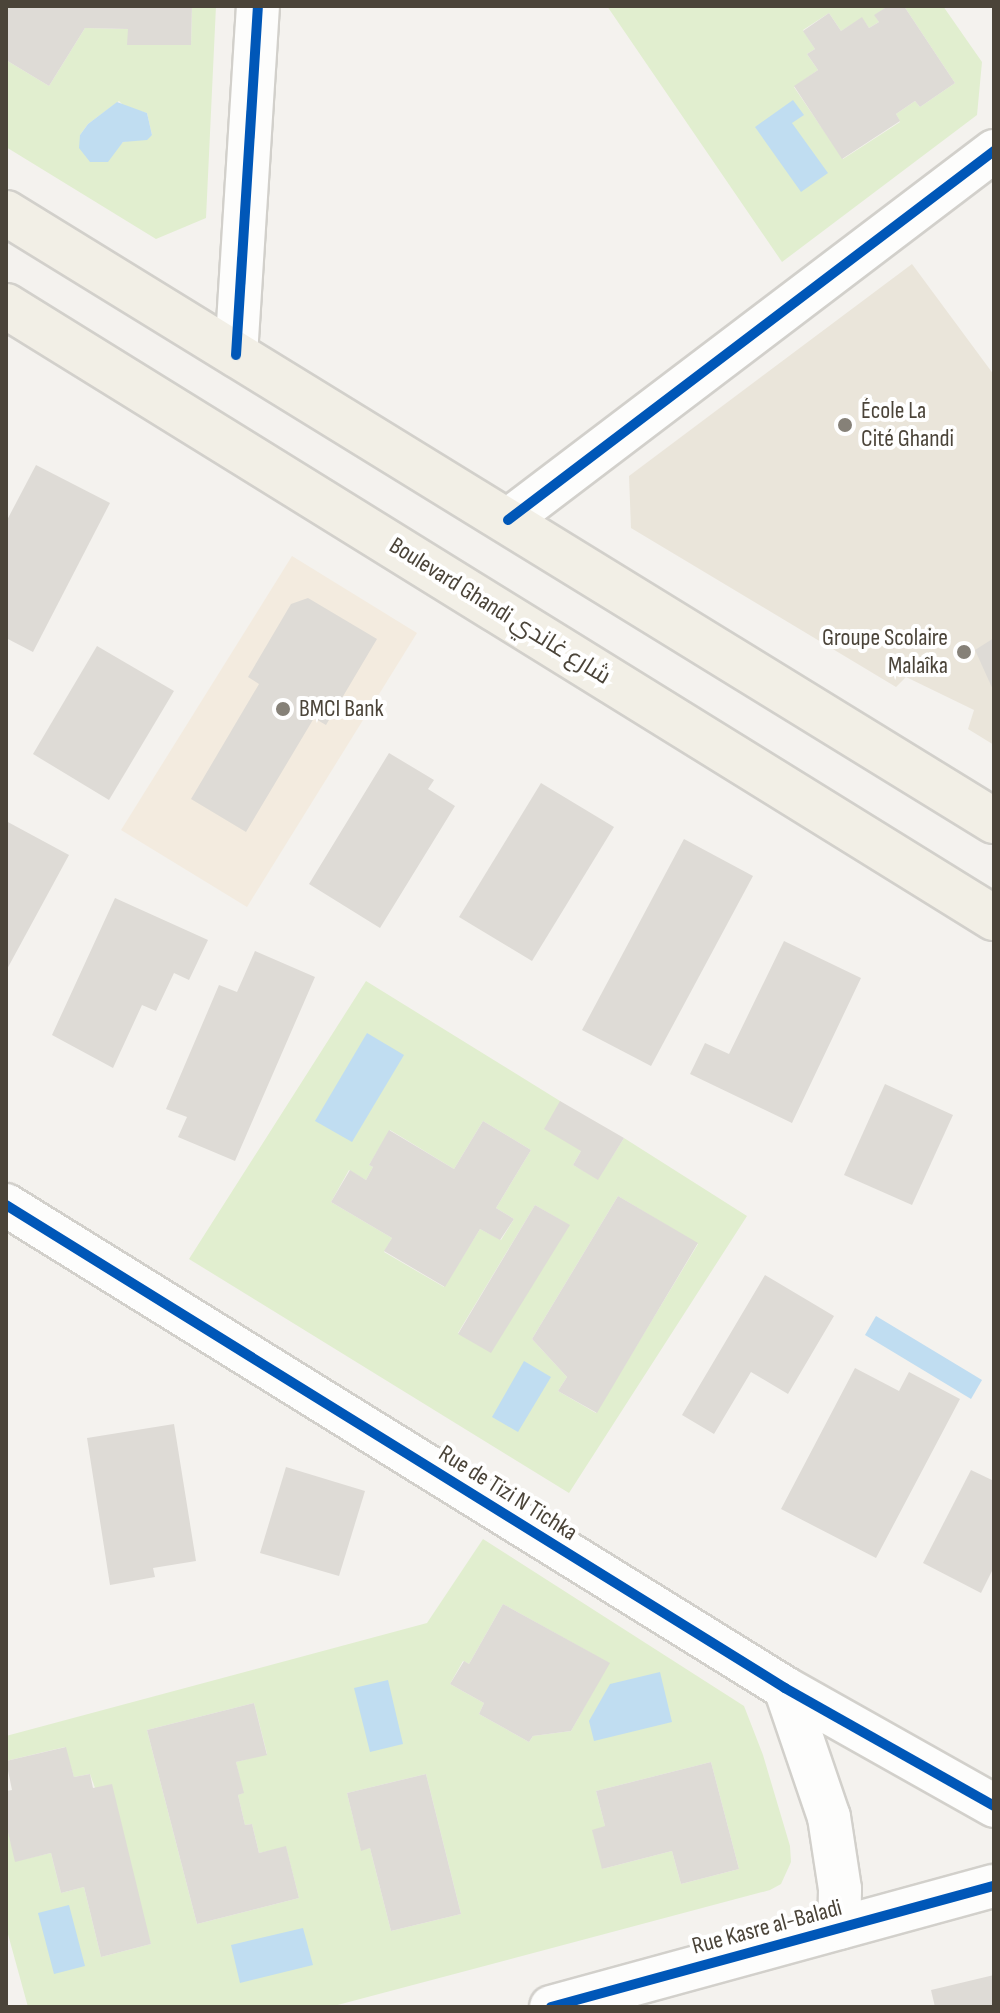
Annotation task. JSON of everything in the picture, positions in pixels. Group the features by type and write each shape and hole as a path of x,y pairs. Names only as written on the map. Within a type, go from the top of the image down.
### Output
{"main road":[{"path":"6,213 994,821"},
{"name":"Boulevard Ghandi شارع غاندي","path":"6,306 994,918"}],"street":[{"path":"236,355 258,6"},
{"path":"508,520 994,151"},
{"name":"Rue de Tizi N Tichka","path":"6,1205 785,1688 994,1806"},
{"path":"785,1688 829,1817 840,1889 839,1928"},
{"name":"Rue Kasre al-Baladi","path":"551,2007 994,1886"}],"shaded area":[{"name":"École La Cité Ghandi","path":"912,264 994,375 994,745 968,729 974,710 906,677 896,687 631,528 629,476"},
{"path":"292,556 417,633 247,907 121,830"}],"green space":[{"path":"192,6 216,6 206,218 156,239 6,147 6,60 49,86 85,28 128,29 128,45 191,45","holes":["119,101 125,107 147,113 152,135 123,142 114,152 80,135 88,124"]},
{"path":"607,6 888,6 875,15 879,22 869,28 862,18 841,31 829,13 803,30 815,49 807,54 818,70 794,87 843,159 900,122 896,114 915,101 920,107 955,83 904,6 943,6 982,62 977,115 782,262"},
{"path":"366,981 560,1101 581,1151 573,1165 598,1179 624,1138 747,1216 569,1493 189,1259","holes":["483,1121 531,1150 496,1208 514,1219 501,1240 480,1229 444,1287 384,1252 392,1238 331,1202 349,1170 366,1180 373,1167 369,1165 390,1130 454,1169","618,1196 698,1244 596,1413 558,1391 567,1377 532,1339","535,1205 569,1225 459,1334"]},
{"path":"483,1539 744,1706 763,1755 790,1846 791,1862 781,1884 770,1890 330,2007 28,2007 6,1927 6,1824 16,1861 51,1853 61,1893 84,1887 101,1957 151,1944 90,1774 74,1777 65,1747 6,1761 6,1736 427,1623","holes":["503,1604 609,1663 571,1731 533,1736 529,1742 479,1714 484,1703 450,1684 463,1661 469,1664","254,1703 267,1754 236,1762 243,1793 238,1795 245,1825 252,1824 259,1853 286,1847 299,1898 197,1924 147,1730","711,1762 739,1869 681,1884 672,1851 602,1869 605,1826 596,1791","426,1774 461,1914 391,1931 370,1848 361,1850 347,1793"]}],"water":[{"path":"793,100 804,115 792,123 828,173 801,192 755,127"},
{"path":"117,102 147,113 152,135 147,140 123,142 108,162 90,162 79,148 80,135 88,124"},
{"path":"367,1033 404,1055 352,1142 315,1121"},
{"path":"876,1316 982,1380 971,1399 865,1335"},
{"path":"524,1361 551,1377 518,1432 492,1417"},
{"path":"660,1672 672,1722 594,1741 589,1721 610,1684"},
{"path":"388,1680 403,1744 370,1752 354,1688"},
{"path":"69,1905 85,1966 54,1974 38,1913"},
{"path":"303,1928 313,1965 240,1983 231,1945"}],"building":[{"path":"6,6 192,6 191,45 127,45 128,29 85,28 49,86 6,60"},
{"path":"888,6 904,6 955,83 920,107 915,101 896,114 900,121 842,159 794,86 818,70 807,54 815,49 803,31 829,13 841,31 862,17 869,28 879,22 874,15"},
{"path":"36,465 110,503 33,652 6,638 6,522"},
{"path":"308,598 377,639 326,725 314,718 246,832 191,799 259,684 248,677 291,604"},
{"path":"994,638 994,692 975,650"},
{"path":"97,646 174,691 109,800 33,754"},
{"path":"389,753 434,780 428,789 455,806 380,928 309,884"},
{"path":"541,783 614,827 532,961 459,917"},
{"path":"6,821 69,855 6,971"},
{"path":"684,839 753,876 651,1066 582,1030"},
{"path":"115,898 208,940 189,980 174,973 156,1011 142,1005 113,1068 52,1035"},
{"path":"784,941 861,978 792,1123 690,1074 705,1043 729,1054"},
{"path":"255,951 315,977 235,1161 178,1137 187,1117 166,1109 219,985 237,992"},
{"path":"885,1084 953,1115 912,1205 844,1175"},
{"path":"560,1101 624,1138 598,1180 573,1165 581,1151 544,1129"},
{"path":"483,1121 531,1150 496,1208 514,1219 500,1240 480,1229 445,1287 384,1251 392,1238 331,1202 350,1170 366,1180 373,1167 369,1165 389,1130 454,1169"},
{"path":"618,1196 698,1243 597,1413 558,1391 567,1377 532,1339"},
{"path":"535,1205 570,1225 491,1353 458,1334"},
{"path":"765,1275 834,1316 788,1394 751,1372 714,1434 682,1415"},
{"path":"855,1368 899,1391 909,1372 960,1399 876,1558 781,1509"},
{"path":"174,1424 196,1561 153,1568 155,1577 110,1585 87,1438"},
{"path":"286,1467 365,1491 339,1576 260,1553"},
{"path":"971,1470 994,1481 994,1567 981,1593 923,1563"},
{"path":"503,1604 610,1663 571,1731 533,1736 529,1742 479,1714 484,1703 450,1684 464,1661 469,1664"},
{"path":"254,1703 267,1755 236,1762 244,1793 238,1795 245,1825 252,1824 259,1853 286,1846 299,1898 197,1924 147,1730"},
{"path":"66,1747 74,1777 90,1774 93,1788 112,1784 151,1944 101,1957 84,1887 61,1893 51,1853 15,1862 6,1824 6,1791 12,1790 6,1761"},
{"path":"711,1762 739,1869 681,1884 672,1851 602,1869 592,1830 605,1826 596,1791"},
{"path":"426,1774 461,1914 391,1931 370,1848 361,1851 347,1793"},
{"path":"994,1975 994,2007 935,2007 931,1990"}],"cycle path":[{"path":"236,355 258,6"},
{"path":"508,520 994,151"},
{"path":"6,1205 785,1688 994,1806"},
{"path":"551,2007 994,1886"}],"place":[{"name":"École La Cité Ghandi","path":"845,425"},
{"name":"Groupe Scolaire Malaîka","path":"964,652"},
{"name":"BMCI Bank","path":"283,709"}]}
